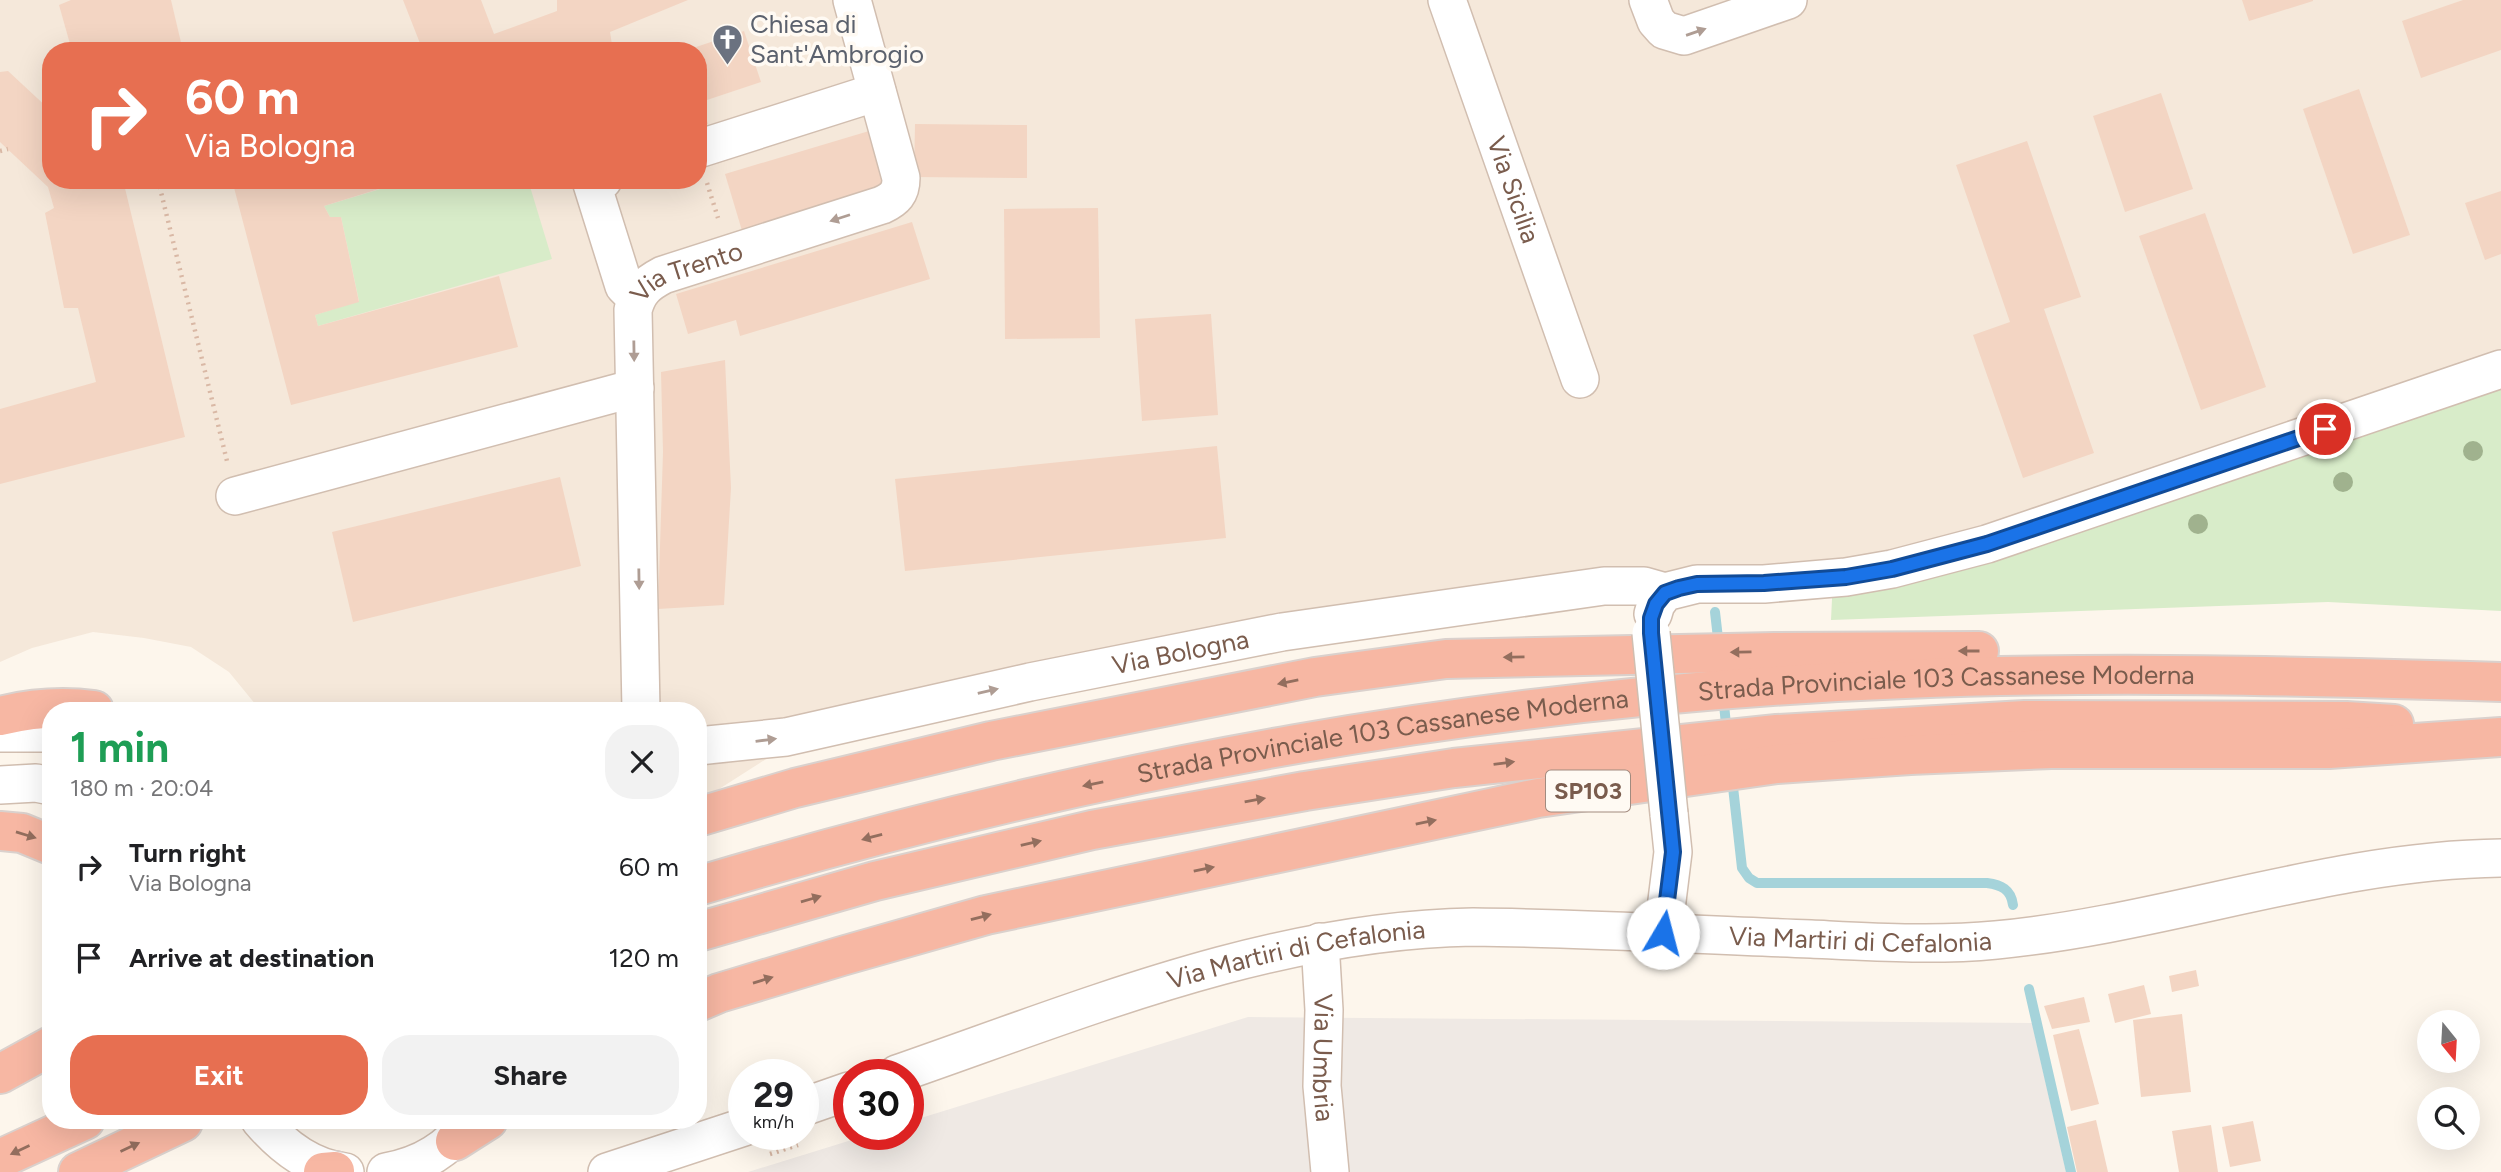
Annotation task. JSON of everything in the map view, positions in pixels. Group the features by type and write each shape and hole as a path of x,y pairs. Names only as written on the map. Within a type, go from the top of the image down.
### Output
{"highway":[{"path":"707,814 795,788 991,741 1315,677 1446,659 1775,652 2190,650 2332,656 2501,680"},
{"name":"Strada Provinciale 103 Cassanese Moderna","path":"707,883 807,853 988,807 1098,783 1372,732 1576,704 1749,688 1902,679 2041,675 2257,674 2501,680"},
{"path":"0,716 42,707"},
{"name":"Strada Provinciale 103 Cassanese Moderna","path":"707,929 875,881 1092,830 1305,790 1454,768 1568,755 1777,734 2025,720 2346,721 2501,731"},
{"name":"SP103","path":"707,998 986,915 1538,798 1777,764 2051,749 2329,749 2501,737"},
{"path":"0,831 22,832 42,841"},
{"path":"0,1074 42,1051"},
{"path":"0,1081 42,1063"},
{"path":"0,1159 65,1129"},
{"path":"78,1172 168,1129"}],"street":[{"name":"Via Sicilia","path":"1447,0 1580,379"},
{"path":"1648,0 1656,21 1664,30 1684,36 1788,0"},
{"name":"Via Trento","path":"641,702 633,310 636,299 641,289 663,275 893,200 900,190 901,178 877,92 859,2"},
{"path":"707,164 877,92"},
{"path":"594,189 624,286 636,299"},
{"name":"Via Bologna","path":"707,745 786,737 1030,682 1282,632 1604,586 1644,586 1665,593 1697,584 1764,583 1846,577 1892,569 1953,554 2501,369"},
{"path":"235,496 635,388"},
{"path":"1663,933 1673,852 1651,618 1656,604 1665,593"},
{"path":"0,733 42,733"},
{"path":"0,785 42,784"},
{"name":"Via Martiri di Cefalonia","path":"924,1065 1237,960 1372,934 1446,927 1898,943 1994,940 2109,924 2377,870 2501,858"},
{"name":"Via Umbria","path":"1320,942 1324,1010 1322,1086 1331,1172"},
{"path":"819,1115 833,1104"},
{"path":"269,1129 284,1145 334,1172"},
{"path":"386,1172 404,1169 436,1155 463,1130"},
{"path":"607,1172 728,1148"}],"path":[{"path":"0,151 8,149"},
{"path":"707,179 720,222"},
{"path":"160,189 235,496"}],"shaded area":[{"path":"0,0 2501,0 2501,369 1987,544 1644,586 810,731 716,791 707,794 707,702 253,702 229,672 191,647 93,632 32,648 0,662"},
{"path":"1248,1017 2032,1023 2066,1172 748,1172 833,1146 833,1150 924,1150 924,1117"}],"green space":[{"path":"380,189 531,189 552,259 318,326 315,315 359,301 341,217 330,217 324,206"},
{"path":"2501,369 2501,611 2328,602 1831,620 1833,578"}],"building":[{"path":"71,0 171,0 181,42 69,42 59,5"},
{"path":"403,0 481,0 494,34 557,11 557,0 688,0 610,32 612,42 419,42"},
{"path":"2242,0 2313,0 2313,1 2249,21"},
{"path":"2463,0 2501,0 2501,50 2421,78 2402,21"},
{"name":"Chiesa di Sant'Ambrogio","path":"744,31 761,82 707,100 707,43"},
{"path":"8,71 42,103 42,181 0,142 0,72"},
{"path":"2359,89 2410,235 2353,254 2303,109"},
{"path":"2161,93 2193,189 2125,212 2093,116"},
{"path":"915,124 1027,125 1027,178 914,177"},
{"path":"869,131 884,190 743,234 725,174"},
{"path":"2027,141 2081,297 2044,309 2094,453 2023,478 1973,335 2010,322 1956,165"},
{"path":"49,189 125,189 185,437 0,484 0,409 96,382 78,308 64,308 45,213 54,208"},
{"path":"234,189 379,189 324,206 330,217 341,217 359,302 315,315 318,326 499,276 518,347 291,405"},
{"path":"2501,191 2501,254 2485,260 2465,203"},
{"path":"1098,208 1100,338 1005,339 1004,209"},
{"path":"2205,213 2266,387 2201,410 2139,236"},
{"path":"912,222 930,279 740,336 736,320 688,334 676,294"},
{"path":"1211,314 1218,415 1142,421 1135,319"},
{"path":"725,360 731,488 724,605 658,609 663,452 661,372"},
{"path":"1217,446 1226,538 905,571 895,479"},
{"path":"560,477 581,566 353,622 332,532"},
{"path":"2196,970 2199,986 2172,992 2169,976"},
{"path":"2144,985 2151,1014 2115,1023 2108,994"},
{"path":"2084,997 2090,1022 2052,1029 2044,1006"},
{"path":"2182,1014 2191,1092 2141,1097 2133,1020"},
{"path":"2079,1029 2099,1104 2071,1111 2053,1035"},
{"path":"2096,1120 2108,1172 2077,1172 2067,1127"},
{"path":"2253,1121 2261,1161 2230,1167 2222,1127"},
{"path":"2211,1125 2218,1172 2179,1172 2172,1131"}],"waterway":[{"path":"1715,612 1719,647"},
{"path":"1723,695 1727,734"},
{"path":"1732,778 1742,868 1749,878 1757,883 1987,883 2004,889 2010,895 2013,905"},
{"path":"2029,989 2071,1172"}],"place":[{"name":"Chiesa di Sant'Ambrogio","path":"727,66"}],"route":[{"path":"1663,933 1673,852 1651,618 1656,604 1665,593 1697,584 1764,583 1846,577 1953,554 2325,429"}]}
